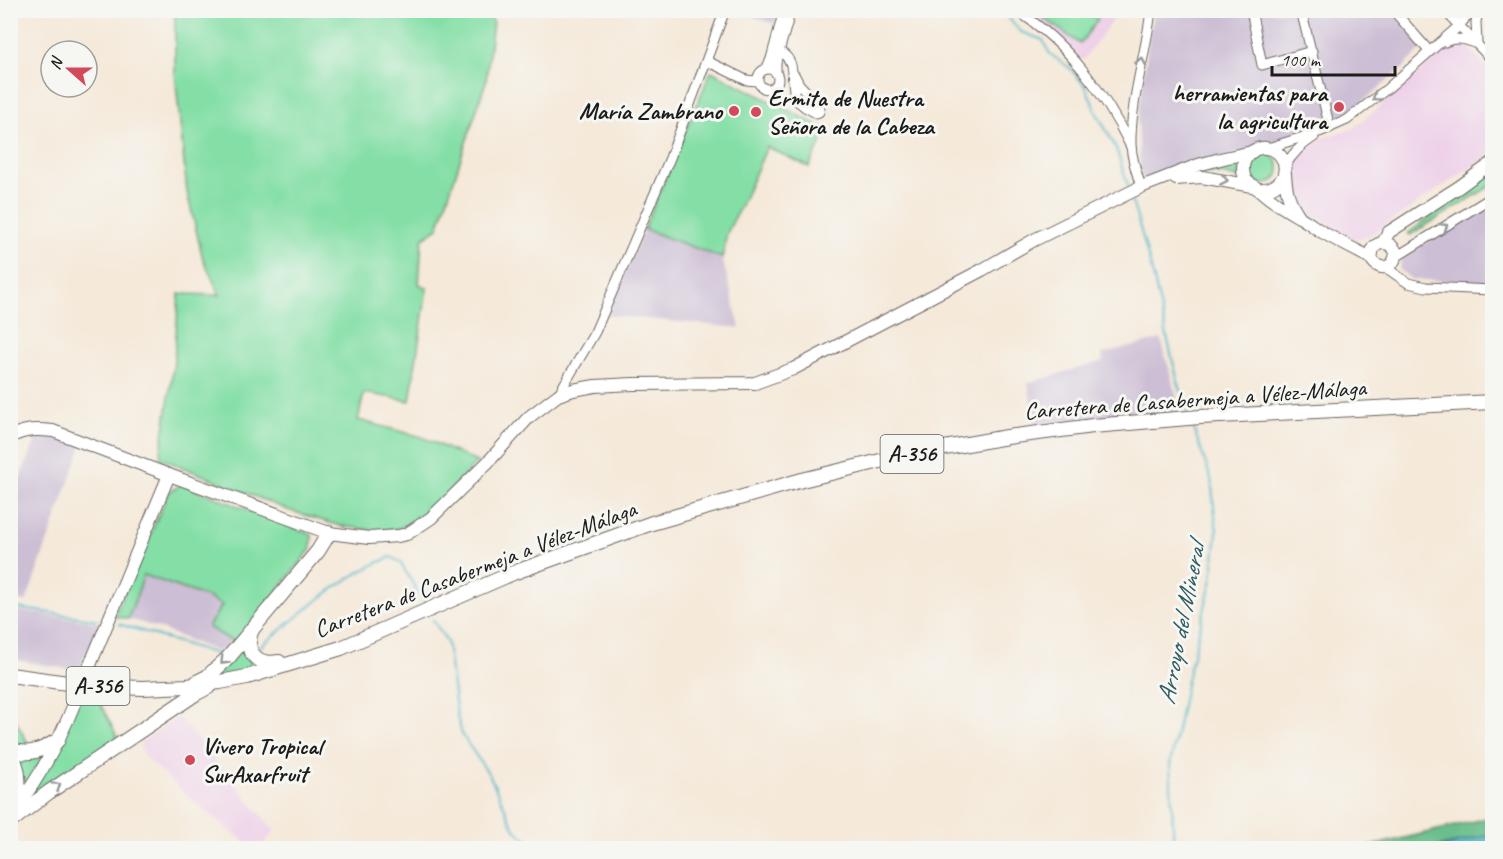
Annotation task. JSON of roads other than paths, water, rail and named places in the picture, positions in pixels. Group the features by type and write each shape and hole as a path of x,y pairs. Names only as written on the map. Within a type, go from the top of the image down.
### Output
{"main road":[{"name":"Carretera de Casabermeja a Vélez-Málaga","path":"220,682 341,648 513,573 652,523 802,480 905,455 1007,437 1179,418 1492,402"},
{"path":"187,686 207,678 228,658 318,552 329,533"},
{"path":"253,627 249,644 252,654 265,663 316,656"},
{"name":"A-356","path":"10,675 89,686 143,688 187,686"},
{"path":"187,686 220,682"},
{"path":"12,815 195,694 220,682"},
{"path":"10,751 34,752 58,740"},
{"path":"10,751 16,763 19,783 12,815"}],"street":[{"path":"558,395 595,332 670,158 725,10"},
{"path":"771,71 771,59 784,10"},
{"path":"771,71 775,68 791,10"},
{"path":"1016,10 1065,48 1096,86 1131,147"},
{"path":"1141,187 1131,147 1133,112 1151,10"},
{"path":"1251,10 1262,65 1312,51"},
{"path":"1301,10 1312,51 1326,130"},
{"path":"1393,10 1433,49"},
{"path":"1444,10 1492,60"},
{"path":"1154,183 1202,177 1265,190 1272,188 1278,184 1290,157 1302,145 1347,120 1388,88 1459,26 1472,10"},
{"path":"1477,44 1478,10"},
{"path":"1433,49 1452,38 1477,44"},
{"path":"780,52 787,57 792,73"},
{"path":"707,61 746,80 757,81"},
{"path":"763,70 771,71 777,76 776,86 767,90 760,87 757,81 758,74 763,70"},
{"path":"1112,111 1121,115 1133,112"},
{"path":"10,437 21,431 37,429 53,431 329,533 369,538 387,538 407,534 431,518 488,462 529,417 558,395 595,386 754,383 793,369 982,270 1034,240 1141,187 1198,165 1268,148 1326,130"},
{"path":"1268,148 1274,150 1283,160 1286,190 1291,204 1300,217"},
{"path":"1252,152 1245,159 1243,166 1246,180 1269,199 1320,231 1346,245 1385,255 1408,283 1426,287 1492,290"},
{"path":"1385,255 1405,225 1414,217 1492,163"},
{"path":"1385,255 1492,197"},
{"path":"12,815 38,777 58,740 169,475"}],"water":[{"path":"1492,834 1492,848 1435,848"}],"waterway":[{"name":"Arroyo del Mineral","path":"1001,10 1021,32 1043,40 1050,54 1070,68 1086,87 1095,110 1116,148 1128,186"},
{"name":"Arroyo del Mineral","path":"1132,202 1150,262 1177,380 1188,413"},
{"name":"Arroyo del Mineral","path":"1174,848 1170,765 1187,680 1212,579 1217,532 1211,479 1192,424"},
{"path":"260,647 338,585 372,565 391,557 400,562 424,602"},
{"path":"10,607 98,620"},
{"path":"433,620 447,642 457,716 462,735 490,776 515,830 538,848"},
{"path":"119,624 223,656"}],"place":[{"name":"herramientas para la agricultura","path":"1339,107"},
{"name":"María Zambrano","path":"734,111"},
{"name":"Ermita de Nuestra Señora de la Cabeza","path":"756,112"},
{"name":"Vivero Tropical SurAxarfruit","path":"190,760"}]}
